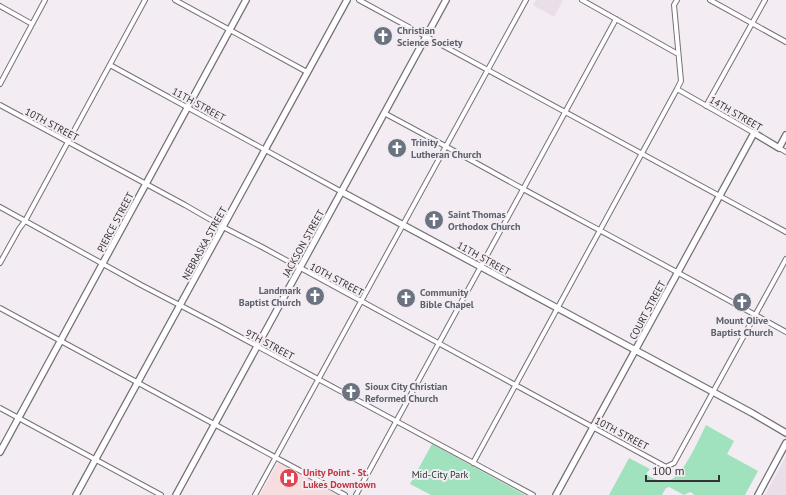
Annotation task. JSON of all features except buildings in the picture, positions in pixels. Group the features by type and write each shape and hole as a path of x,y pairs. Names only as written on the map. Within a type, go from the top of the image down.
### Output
{"main road":[{"name":"PIERCE STREET","path":"0,452 246,0"},
{"name":"NEBRASKA STREET","path":"76,495 347,0"},
{"name":"JACKSON STREET","path":"176,495 446,0"},
{"name":"14TH STREET","path":"754,133 779,148"},
{"name":"COURT STREET","path":"556,495 754,133"},
{"path":"779,148 786,135"},
{"name":"11TH STREET","path":"342,192 713,392 786,433"},
{"path":"758,495 786,443"}],"street":[{"path":"0,84 46,0"},
{"path":"0,263 25,221 145,0"},
{"path":"175,0 307,72"},
{"path":"358,0 786,232"},
{"path":"255,495 526,0"},
{"path":"582,0 678,54"},
{"path":"473,463 681,81 674,5 677,0"},
{"path":"710,0 786,42"},
{"path":"706,106 765,0"},
{"path":"0,6 32,24"},
{"path":"356,495 616,19"},
{"name":"11TH STREET","path":"110,65 342,192"},
{"name":"14TH STREET","path":"677,89 754,133"},
{"name":"10TH STREET","path":"0,105 666,467 674,463 713,392"},
{"path":"384,113 786,332"},
{"name":"14TH STREET","path":"779,148 786,152"},
{"name":"9TH STREET","path":"0,207 180,306 258,346 533,495"},
{"path":"713,392 786,259"},
{"path":"0,308 345,495"},
{"path":"0,408 161,495"}],"shaded area":[{"path":"536,0 563,0 554,17 533,5"},
{"path":"786,456 786,495 765,495"},
{"name":"Unity Point - St. Lukes Downtown","path":"278,462 338,495 260,495"}],"green space":[{"path":"706,425 734,441 727,454 758,471 745,495 695,495 690,492 684,495 669,487 666,488 662,495 609,495 629,458 650,469 646,474 655,479 667,481 675,477 686,464"},
{"name":"Mid-City Park","path":"432,444 525,495 431,495 410,484"}],"place":[{"name":"Christian Science Society","path":"383,36"},
{"name":"Trinity Lutheran Church","path":"397,148"},
{"name":"Saint Thomas Orthodox Church","path":"434,220"},
{"name":"Landmark Baptist Church","path":"315,296"},
{"name":"Community Bible Chapel","path":"406,298"},
{"name":"Mount Olive Baptist Church","path":"742,302"},
{"name":"Sioux City Christian Reformed Church","path":"351,392"},
{"name":"Unity Point - St. Lukes Downtown","path":"289,478"}]}
